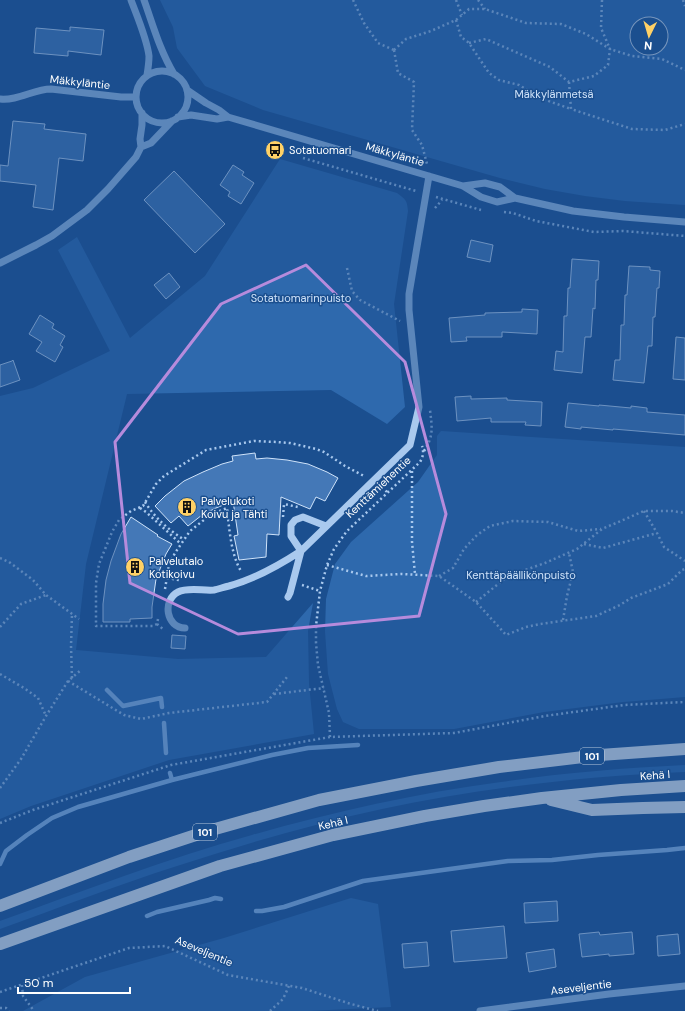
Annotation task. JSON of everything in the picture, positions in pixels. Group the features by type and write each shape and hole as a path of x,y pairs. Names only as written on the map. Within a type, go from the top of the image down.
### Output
{"highway":[{"name":"101","path":"0,906 122,860 208,831 319,800 499,767 600,754 685,749"},
{"name":"Kehä I","path":"0,944 220,866 333,835 484,806 542,798 621,790 685,786"},
{"path":"542,798 592,810 685,807"}],"street":[{"path":"131,0 146,42 149,64 147,75"},
{"path":"144,0 161,50 174,74"},
{"path":"141,147 151,143 175,119 183,111 187,105 188,98 184,83 174,74 168,71 160,71 147,75 139,85 136,97 142,113 152,121 165,122 175,119"},
{"name":"Mäkkyläntie","path":"0,99 14,99 44,89 121,97 136,97"},
{"name":"Mäkkyläntie","path":"187,90 206,103 220,110 228,117 463,186 481,197 497,202 515,198"},
{"path":"0,263 41,242 87,210 108,189 136,157 141,147 140,139 142,113"},
{"name":"Mäkkyläntie","path":"175,119 191,115 217,119 228,117"},
{"path":"185,628 179,628 174,625 169,618 168,609 170,599 178,592 188,590 215,590 253,578 280,565 301,551 410,444 419,407 410,327 409,294 429,176"},
{"name":"Mäkkyläntie","path":"463,186 485,184 500,187 515,198 573,211 685,222"},
{"path":"288,598 301,551 291,536 292,526 295,520 303,517 326,526"},
{"name":"Aseveljentie","path":"480,1011 685,986"}],"path":[{"path":"353,0 364,22 378,42 394,50"},
{"path":"456,0 462,15"},
{"path":"478,0 484,9"},
{"path":"569,82 594,76 608,65 610,49 600,28 602,0"},
{"path":"683,0 685,6"},
{"path":"394,50 406,39 431,31 456,20 469,9 484,9 526,23 561,24 586,34 610,49 632,56 662,59 685,70"},
{"path":"456,20 461,37 469,44 489,73 500,80 519,84 540,98 632,129 665,130 685,124"},
{"path":"469,44 486,39 550,67 569,82 571,109"},
{"path":"394,50 398,73 414,82 412,130 422,145 428,165 438,172 440,179"},
{"path":"434,208 442,200"},
{"path":"347,268 352,291 360,300 410,327"},
{"path":"423,452 432,435 430,410"},
{"name":"Kenttämiehentie","path":"330,737 329,713 318,665 316,643 316,626 320,591 327,565 334,549 347,531 423,458 423,452 415,425"},
{"path":"157,624 153,626 96,626 96,584 99,564 112,532 119,520 130,511 143,506 156,484 164,476 206,450 254,441 290,443 316,449 324,452 345,466"},
{"path":"412,470 412,542 415,574"},
{"path":"145,502 150,510 182,542"},
{"path":"140,508 182,542"},
{"path":"182,542 190,531 210,515 227,508 230,533 237,564 241,572"},
{"path":"476,602 508,576 545,563 577,549 602,529 644,511 672,511 685,513"},
{"path":"644,511 658,533 664,547 685,561"},
{"path":"439,576 454,568 464,549 477,535 490,526 513,521 541,521 578,531 602,529"},
{"path":"584,544 603,548 658,533"},
{"path":"563,620 573,572 569,552"},
{"path":"0,558 9,562 33,580 46,595 79,619"},
{"path":"327,565 366,576 401,574 439,576 476,602 506,635 526,627 540,624 596,616 631,598 668,584 682,570 685,569"},
{"path":"237,573 247,569"},
{"path":"167,578 185,580"},
{"path":"0,627 21,604 46,595"},
{"path":"72,614 72,678"},
{"path":"0,788 21,759 68,681 81,670"},
{"path":"0,673 38,698 46,716"},
{"path":"68,681 124,715 141,719 169,713 267,702 287,677"},
{"path":"274,694 324,688"},
{"path":"0,823 33,810 171,765 330,737 454,732 545,716 624,705 685,702"},
{"name":"Aseveljentie","path":"0,992 129,948 165,946 228,974 302,988 378,1011"},
{"path":"22,985 24,996 34,1011"},
{"path":"270,1011 283,999 289,986"},
{"path":"0,1008 6,1008 10,1011"}],"highlighted area":[{"path":"306,265 405,362 446,514 419,616 238,634 130,583 115,442 221,304"}],"green space":[{"name":"Mäkkylänmetsä","path":"160,0 685,0 685,205 625,201 545,189 500,178 263,110 205,86 177,48 173,27"},
{"name":"Sotatuomarinpuisto","path":"280,159 397,193 406,202 408,211 394,304 405,407 387,424 331,390 127,394 86,564 76,650 178,659 266,657 313,603 308,631 309,684 314,734 169,760 31,806 0,819 0,396 33,388 110,351 58,250 77,237 130,338 205,276"},
{"name":"Kenttäpäällikönpuisto","path":"441,431 685,447 685,697 623,702 544,712 454,729 359,729 343,722 337,709 328,674 325,631 326,599 335,564 351,542 418,482 437,455 437,436"},
{"path":"685,765 685,772 571,780 495,789 382,809 330,821 228,850 155,873 0,929 0,921 156,865 220,844 344,811 470,786 593,771"},
{"path":"351,898 378,904 391,1007 308,1011 23,1011 85,977 224,938"}],"building":[{"path":"70,27 104,30 101,55 68,51 68,56 34,53 36,28 70,31"},
{"path":"13,121 45,124 44,129 86,134 83,161 59,158 53,210 33,207 36,185 0,181 0,165 8,166"},
{"path":"233,165 244,172 242,175 254,183 241,204 228,196 230,192 220,185"},
{"path":"174,171 225,224 195,253 144,200"},
{"path":"471,240 493,245 490,262 467,257"},
{"path":"572,259 599,261 591,337 585,337 582,373 554,370 556,351 563,352 564,316 567,316 568,288 570,288"},
{"path":"629,266 650,267 650,270 660,271 655,317 653,317 652,346 648,346 644,383 613,380 615,360 620,360 621,325 624,325 625,295 627,295"},
{"path":"169,273 180,287 166,299 154,285"},
{"path":"522,309 538,310 537,334 502,332 502,337 466,337 467,341 451,342 449,318 485,315 485,313 522,312"},
{"path":"40,315 54,324 52,328 65,336 60,345 63,347 55,362 36,351 42,342 29,334"},
{"path":"676,337 685,338 685,380 673,379"},
{"path":"13,360 20,380 0,387 0,365"},
{"path":"471,396 471,399 507,398 507,400 542,402 541,426 525,425 526,422 491,422 491,418 457,421 455,397"},
{"path":"568,403 631,408 631,406 647,408 647,412 685,415 685,435 565,427"},
{"name":"Palvelukoti Koivu ja Tähti","path":"255,453 256,459 267,458 308,464 338,478 325,501 316,497 310,509 281,497 279,535 267,534 266,557 239,560 234,536 238,535 233,501 202,515 188,526 179,516 171,523 155,506 184,481 222,464 233,461 232,456"},
{"name":"Palvelutalo Kotikoivu","path":"131,517 158,535 157,536 172,544 166,554 156,579 152,618 130,619 130,622 103,622 103,604 106,580 111,561 121,534"},
{"path":"172,635 186,636 185,649 171,648"},
{"path":"557,901 558,921 525,923 524,903"},
{"path":"504,926 507,958 454,962 451,931"},
{"path":"599,932 600,935 632,932 634,954 609,956 609,954 582,957 579,934"},
{"path":"678,934 680,954 658,956 657,936"},
{"path":"427,942 429,966 404,968 402,944"},
{"path":"554,949 556,967 529,972 526,953"}],"waterway":[{"path":"107,690 123,706 161,698 162,707"},
{"path":"164,723 166,753"},
{"path":"0,864 6,851 27,835 52,818 78,807 172,780 272,755 308,748 358,745"},
{"path":"170,773 172,780"},
{"path":"256,911 284,907 363,881 508,861 552,860 685,848"},
{"path":"147,916 157,912 215,898 221,899"}],"place":[{"name":"Sotatuomari","path":"275,150"},
{"name":"Palvelukoti Koivu ja Tähti","path":"187,507"},
{"name":"Palvelutalo Kotikoivu","path":"135,567"}]}
